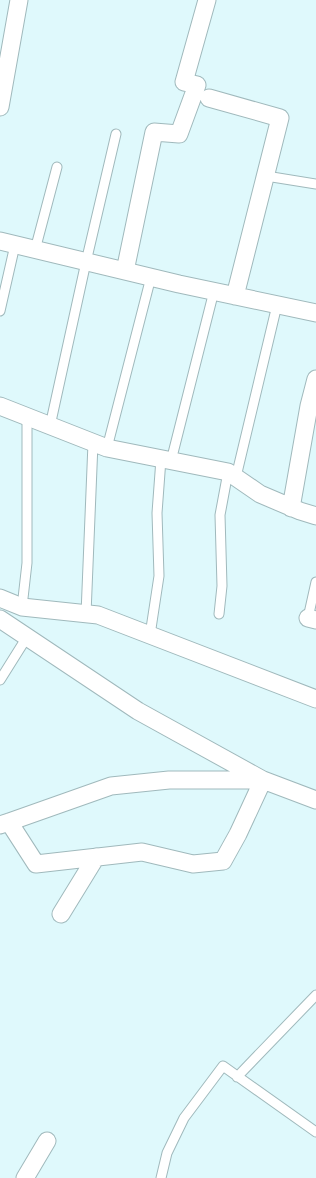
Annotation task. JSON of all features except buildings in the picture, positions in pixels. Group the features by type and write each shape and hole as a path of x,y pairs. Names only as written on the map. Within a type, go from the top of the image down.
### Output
{"street":[{"path":"0,107 19,0"},
{"path":"125,271 154,132 179,134 197,85 184,82 207,0"},
{"path":"210,98 280,118 236,296"},
{"path":"8,243 151,277 316,313"},
{"path":"291,508 309,406 316,379"},
{"path":"0,406 100,445 232,474 260,494 291,508 316,516"},
{"path":"0,598 22,608 98,616 316,699"},
{"path":"0,620 138,711 263,780 316,802"},
{"path":"169,780 263,780 238,834 223,861 193,864 142,852 36,864 4,824 111,786 169,780"},
{"path":"61,914 96,857"},
{"path":"25,1178 47,1141"}],"lane":[{"path":"50,426 116,134"},
{"path":"35,250 57,167"},
{"path":"266,176 316,184"},
{"path":"0,311 8,243"},
{"path":"86,614 100,445 151,277"},
{"path":"150,635 158,576 157,513 166,460 214,291"},
{"path":"219,614 222,586 220,515 277,305"},
{"path":"22,608 27,563 27,417"},
{"path":"312,619 316,582"},
{"path":"0,680 27,637"},
{"path":"237,1077 316,995"},
{"path":"161,1178 167,1153 184,1118 223,1066 316,1132"}]}
